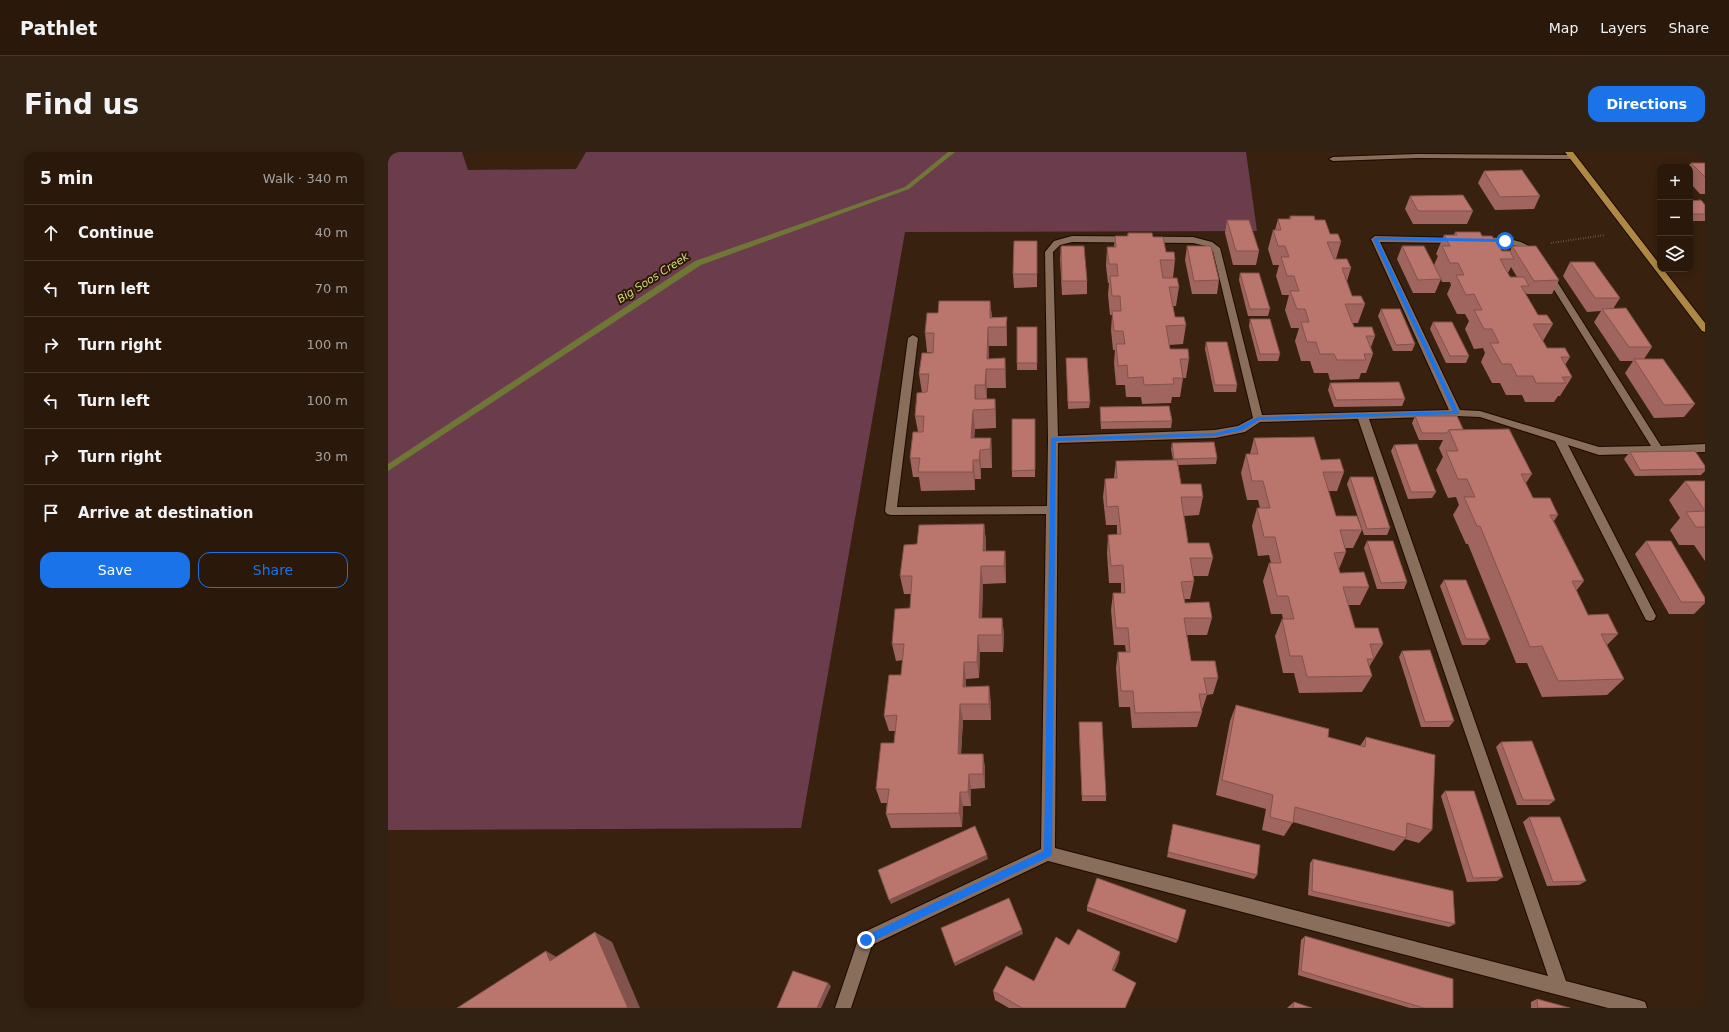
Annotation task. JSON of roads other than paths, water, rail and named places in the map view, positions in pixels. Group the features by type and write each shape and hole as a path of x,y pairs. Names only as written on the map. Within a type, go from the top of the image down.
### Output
{"main road":[{"path":"1571,155 1705,329"}],"lane":[{"path":"1333,159 1417,156 1571,155"},
{"path":"1048,853 1053,440 1049,252 1057,243 1072,239 1193,240 1209,244 1217,250 1258,419"},
{"path":"1456,413 1376,239 1505,241 1528,247 1535,254 1658,449"},
{"path":"914,338 891,511 1052,510"},
{"path":"1053,440 1215,434 1241,429 1258,419 1456,413 1480,414 1599,451 1705,448"},
{"path":"1362,415 1560,987"},
{"path":"1560,438 1650,616"},
{"path":"843,1008 866,940 1048,853 1639,1008"}],"waterway":[{"name":"Big Soos Creek","path":"388,468 698,263 907,188 952,152"}]}
